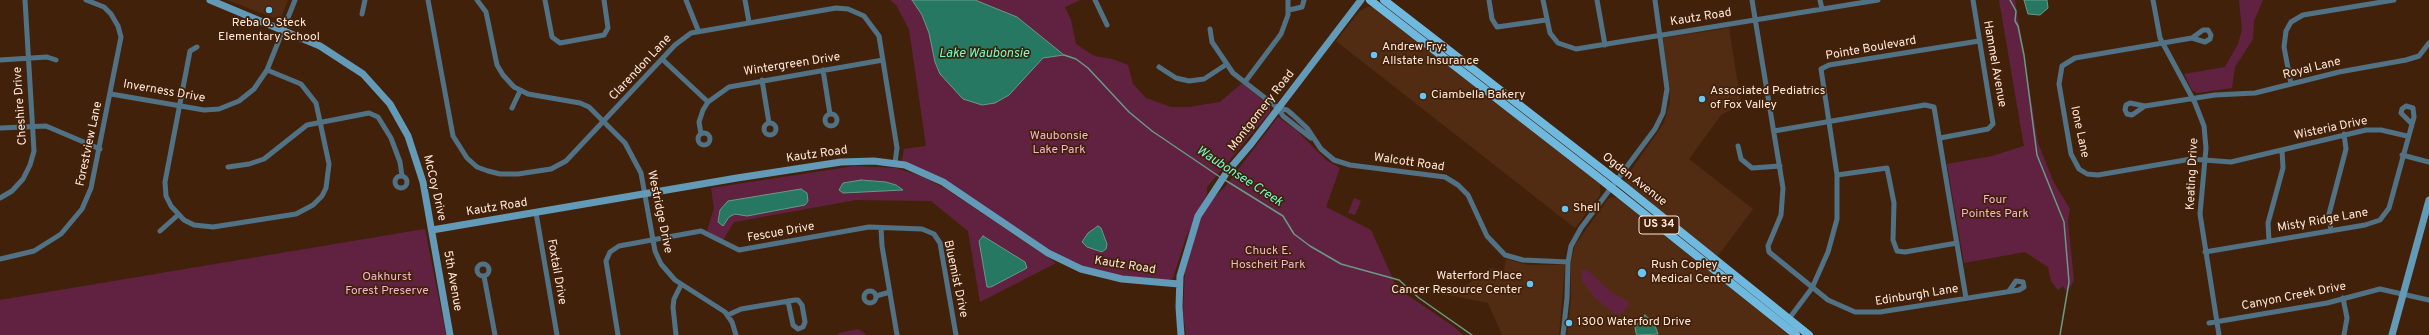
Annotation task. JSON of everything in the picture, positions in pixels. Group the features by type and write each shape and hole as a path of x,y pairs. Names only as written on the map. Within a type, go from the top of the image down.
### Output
{"main road":[{"name":"US 34","path":"1370,0 1492,95"},
{"name":"US 34","path":"1384,0 1500,90"},
{"path":"1492,95 1500,90"},
{"name":"Ogden Avenue","path":"1500,90 1616,180 1786,322 1796,335"},
{"name":"Ogden Avenue","path":"1492,95 1786,322 1809,335"}],"street":[{"name":"Cheshire Drive","path":"0,198 16,188 28,170 34,151 27,58 25,0"},
{"name":"Forestview Lane","path":"0,259 34,251 65,231 82,209 89,194 100,149 120,46 119,29 115,19 104,7 86,0"},
{"name":"McCoy Drive","path":"210,0 284,29 339,58 363,74 390,104 408,136 423,182 432,230"},
{"name":"Inverness Drive","path":"111,94 179,107 204,110 231,105 254,89 267,70 295,0"},
{"path":"362,14 365,0"},
{"name":"Clarendon Lane","path":"428,0 453,136 461,151 477,167 496,174 508,175 551,169 570,158 662,59 683,38 698,30 832,9 848,9 864,16 874,27 879,36 898,148 895,163"},
{"path":"477,0 486,12 495,60 499,70 520,91 512,108"},
{"path":"545,0 552,37 560,43 604,35 608,28 604,0"},
{"path":"686,0 698,30"},
{"path":"745,0 748,22"},
{"path":"1095,0 1107,25"},
{"path":"1245,82 1281,34 1289,10 1288,0"},
{"path":"1289,10 1302,7 1304,0"},
{"name":"Montgomery Road","path":"1181,335 1179,284 1185,252 1198,216 1227,172 1360,0"},
{"path":"1489,0 1492,19 1497,27 1546,20 1543,0"},
{"path":"1597,0 1605,44"},
{"path":"1563,335 1567,298 1568,262 1571,246 1578,232 1655,129 1664,113 1667,89 1655,0"},
{"name":"Edinburgh Lane","path":"1752,0 1780,166 1782,207 1778,224 1768,249 1771,254 1812,288 1837,306 1864,312 1880,312 2009,291"},
{"path":"1820,0 1822,9"},
{"name":"Kautz Road","path":"1546,20 1550,33 1558,43 1576,49 1878,0"},
{"name":"Hammel Avenue","path":"1940,138 1988,129 1994,124 1973,0"},
{"name":"Keating Drive","path":"2152,0 2162,43 2193,98 2204,126 2205,160 2200,214 2219,335"},
{"path":"2291,84 2284,46 2286,31 2291,22 2303,16 2394,0"},
{"name":"Walcott Road","path":"1210,30 1212,42 1227,64 1245,82 1278,108 1287,110 1298,119 1307,128 1312,139 1328,156 1342,163 1445,177 1458,185 1468,196 1487,236 1505,255 1523,260 1568,262"},
{"path":"2162,43 2192,38"},
{"name":"Pointe Boulevard","path":"1786,322 1812,288 1828,252 1838,207 1837,176 1821,76 1823,67 1979,41"},
{"name":"Ione Lane","path":"2162,43 2076,58 2062,66 2059,84 2072,159 2079,169 2092,175 2186,160 2232,162 2282,150"},
{"name":"Royal Lane","path":"2145,106 2222,94 2255,93 2339,72 2413,59 2424,51 2429,43"},
{"path":"197,47 190,51 165,182 169,202 178,215 194,225 213,227 293,214 308,209 322,196 328,182 328,164 321,121 316,103 305,87 267,70"},
{"path":"0,60 47,57 56,60"},
{"path":"662,59 708,102 699,122 701,134"},
{"name":"Wintergreen Drive","path":"708,102 729,87 883,60"},
{"path":"1159,67 1176,78 1189,81 1204,79 1227,64"},
{"path":"823,70 830,114"},
{"path":"762,80 769,123"},
{"name":"Westridge Drive","path":"520,91 580,103 619,136 634,156 641,173 653,239 661,264 668,274 681,285 718,306 728,315"},
{"path":"1774,131 1929,105 1935,109 1966,298"},
{"path":"228,167 259,161 300,129 321,121 363,113 374,115 382,124 398,155 402,176"},
{"name":"Misty Ridge Lane","path":"2205,252 2373,223 2385,214 2389,208 2411,123"},
{"path":"0,128 52,128 100,149"},
{"name":"Wisteria Drive","path":"2282,150 2344,134 2374,130 2407,136"},
{"path":"2331,231 2329,214 2346,149 2344,134"},
{"path":"1738,146 1740,159 1752,168 1780,166"},
{"path":"2269,241 2268,224 2283,168 2282,150"},
{"path":"2402,155 2429,162"},
{"name":"Kautz Road","path":"432,230 841,162 874,161 895,163 918,170 943,182 1035,245 1068,264 1109,277 1179,284"},
{"path":"1837,176 1887,168 1894,203 1893,240 1897,250 1905,252 1957,243"},
{"path":"2392,335 2429,200"},
{"name":"Foxtail Drive","path":"536,213 557,335"},
{"path":"160,231 178,215"},
{"name":"Fescue Drive","path":"618,335 606,267 608,256 619,246 701,231 739,250 864,228 881,228"},
{"path":"881,228 882,246 897,335"},
{"name":"Bluemist Drive","path":"881,228 922,228 930,231 937,237 956,335"},
{"name":"5th Avenue","path":"432,230 450,335"},
{"path":"484,276 495,335"},
{"path":"676,335 673,308 681,285"},
{"name":"Canyon Creek Drive","path":"2209,323 2343,298 2380,289 2429,300"},
{"path":"876,296 890,292"},
{"path":"2343,298 2347,318 2344,335"},
{"path":"736,335 728,315 741,309 788,301 798,300 801,302 805,322 803,327 798,329 793,325 788,301"}],"shaded area":[{"name":"Reba O. Steck Elementary School","path":"227,0 288,0 280,20"},
{"path":"1367,7 1374,7 1600,183 1600,195 1575,228 1336,41 1360,11"},
{"path":"1729,28 1741,104 1721,115 1689,159 1753,209 1717,257 1627,186 1625,179 1664,123 1670,103 1663,38"},
{"name":"Rush Copley Medical Center","path":"1613,197 1618,198 1789,335 1567,335 1571,301 1571,263 1575,245 1608,199"},
{"path":"1506,259 1528,265 1565,265 1559,335 1502,335 1488,303 1443,294 1461,289 1490,268 1504,270"}],"green space":[{"name":"Waubonsie Lake Park","path":"890,0 1080,0 1065,7 1071,20 1076,44 1094,56 1112,59 1128,65 1133,84 1146,98 1171,107 1189,107 1220,102 1242,83 1270,106 1270,112 1207,187 1207,194 1186,237 1173,278 1168,280 1125,276 1077,265 1052,252 939,176 902,161 904,149 926,146 909,29 896,5"},
{"name":"Four Pointes Park","path":"1999,0 2015,0 2038,143 2054,183 2070,209 2068,221 2074,280 2068,291 2066,291 2063,286 2058,290 2051,281 2048,267 2025,252 1964,263 1947,164 1992,156 2024,146"},
{"path":"2239,0 2263,0 2254,21 2253,39 2235,67 2232,88 2197,93 2192,90 2184,74 2225,67 2238,44 2242,30"},
{"name":"Chuck E. Hoscheit Park","path":"1278,117 1296,130 1326,160 1340,168 1326,207 1371,230 1397,288 1453,326 1463,335 1186,335 1183,313 1185,271 1200,220 1212,199 1224,188"},
{"path":"855,166 896,168 923,177 946,189 1056,263 980,302 968,231 931,201 856,200 734,222 723,240 707,231 714,208 711,188"},
{"path":"1354,198 1361,201 1355,215 1348,213"},
{"name":"Oakhurst Forest Preserve","path":"425,229 446,335 0,335 0,300"},
{"path":"1587,270 1610,291 1627,301 1629,304 1621,314 1615,314 1595,298 1582,281 1581,271"},
{"path":"858,329 867,335 837,335 839,333"}],"water":[{"name":"Lake Waubonsie","path":"912,0 975,0 1017,17 1064,55 1043,58 1009,95 995,103 982,105 963,99 940,74 935,62 929,33 922,15"},
{"path":"2024,0 2047,0 2048,8 2040,15 2028,14"},
{"path":"861,180 886,182 896,185 903,190 843,193 839,190 843,183"},
{"path":"801,189 807,193 808,201 805,205 747,216 735,214 729,217 723,226 718,222 720,210 728,201"},
{"path":"1098,226 1101,228 1107,244 1106,249 1102,252 1087,247 1082,242 1088,233"},
{"path":"983,236 1025,262 1027,268 991,287 987,287 979,241"},
{"path":"1645,315 1654,323 1658,334 1637,335 1635,327"}],"waterway":[{"path":"2010,0 2016,11 2015,21 2018,26 2024,55 2037,155 2064,222 2069,282 2060,335"},
{"name":"Waubonsee Creek","path":"1064,55 1076,59 1088,68 1129,112 1152,131 1220,177"},
{"name":"Waubonsee Creek","path":"1225,180 1283,216 1294,234 1310,246 1341,264 1399,280 1419,298 1472,335"}],"place":[{"name":"Reba O. Steck Elementary School","path":"269,10"},
{"name":"Andrew Fry: Allstate Insurance","path":"1374,55"},
{"name":"Ciambella Bakery","path":"1423,96"},
{"name":"Associated Pediatrics of Fox Valley","path":"1702,99"},
{"name":"Shell","path":"1565,209"},
{"name":"Rush Copley Medical Center","path":"1642,273"},
{"name":"Waterford Place Cancer Resource Center","path":"1530,284"},
{"name":"1300 Waterford Drive","path":"1569,323"}]}
